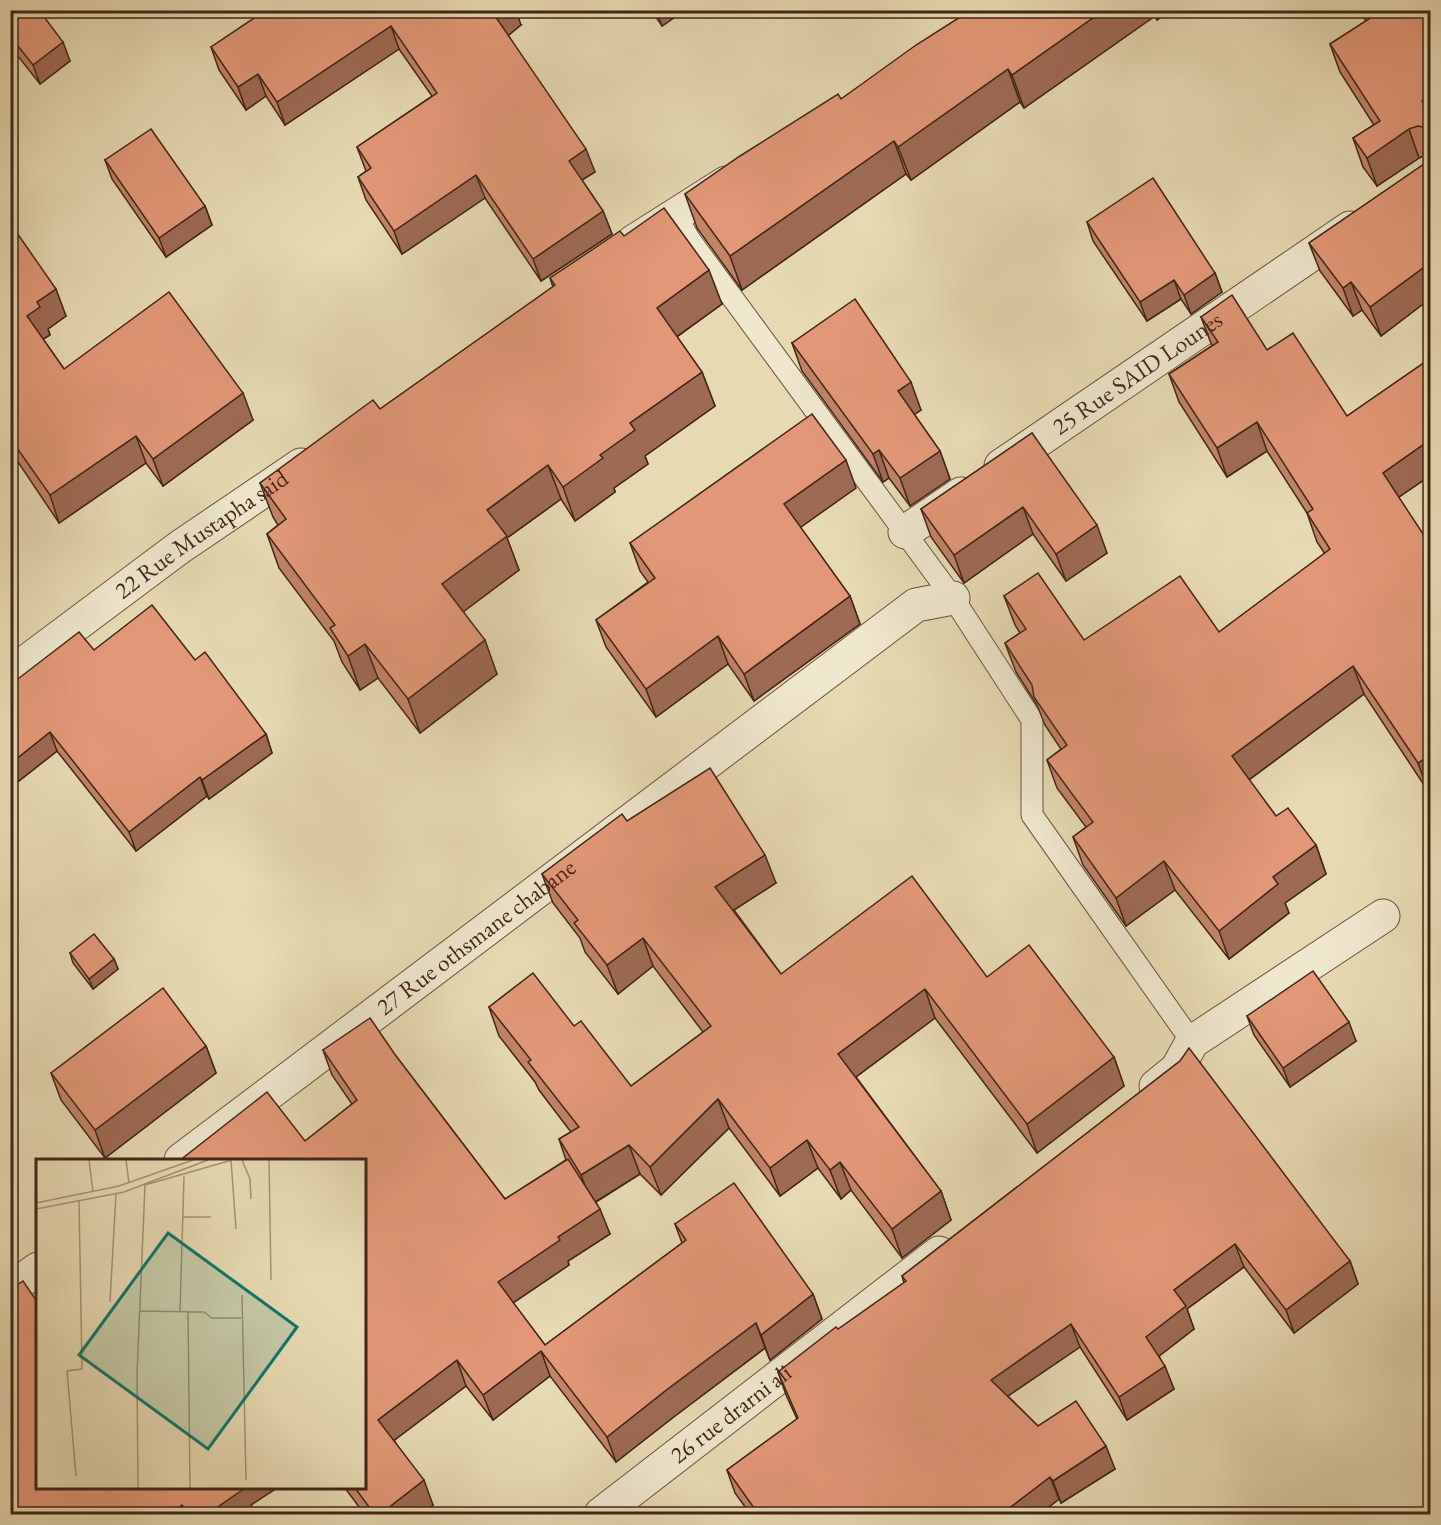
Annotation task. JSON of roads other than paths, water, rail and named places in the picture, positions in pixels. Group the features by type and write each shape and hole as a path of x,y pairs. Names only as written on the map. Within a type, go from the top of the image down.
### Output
{"street":[{"path":"612,255 746,171"},
{"name":"25 Rue SAID Lounes","path":"905,532 1372,213"},
{"name":"22 Rue Mustapha said","path":"10,674 180,547 327,447"},
{"name":"27 Rue othsmane chabane","path":"184,1159 916,605 953,598"},
{"path":"1130,1106 1177,1069 1191,1042 1383,916"},
{"name":"26 rue drarni ali","path":"601,1515 960,1237"},
{"path":"10,1289 36,1270"}],"lane":[{"path":"675,215 690,240 953,598 1032,720 1032,815 1191,1042"}]}
